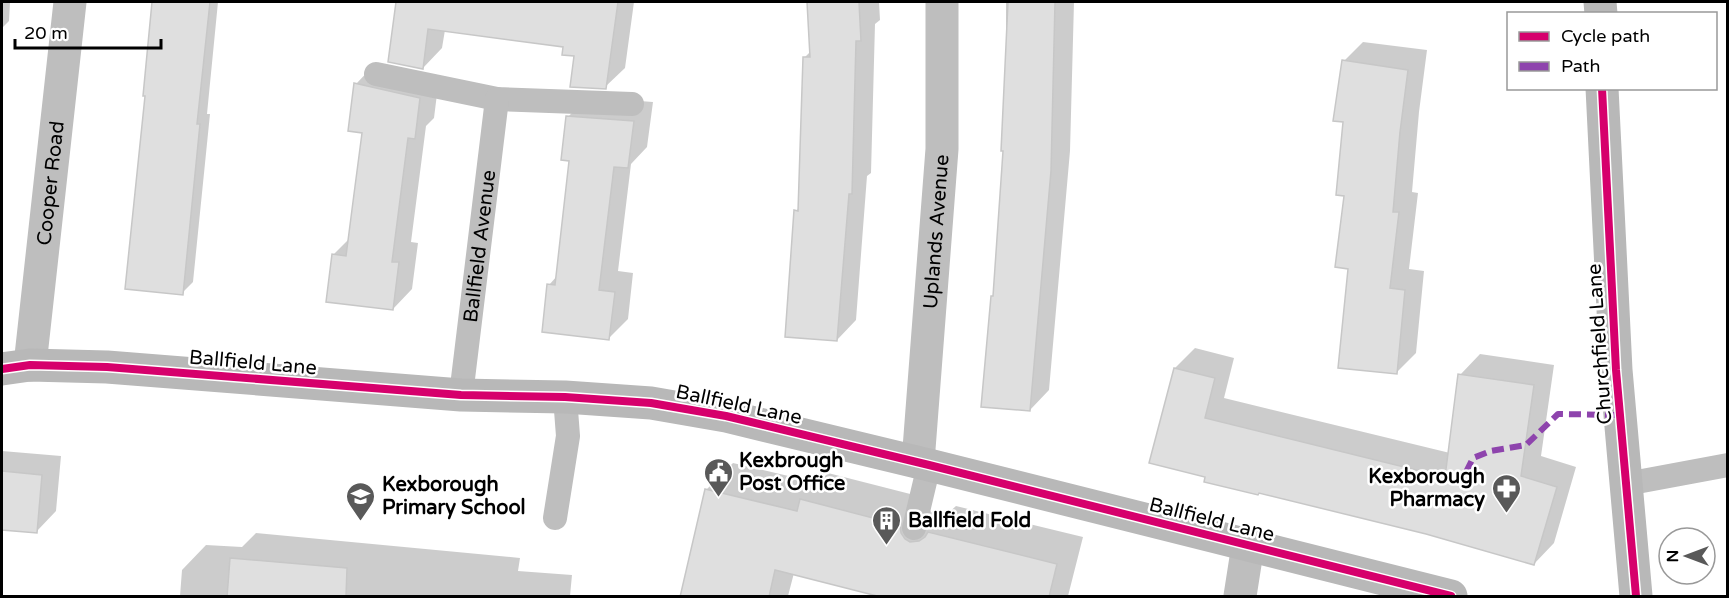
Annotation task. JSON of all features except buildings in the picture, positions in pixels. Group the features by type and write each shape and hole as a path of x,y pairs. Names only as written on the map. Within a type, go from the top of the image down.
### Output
{"street":[{"name":"Cooper Road","path":"16,367 70,2"},
{"name":"Uplands Avenue","path":"924,463 942,149 942,2"},
{"name":"Churchfield Lane","path":"1602,90 1616,370 1636,597"},
{"name":"Ballfield Lane","path":"16,367 107,367 461,395 651,403 726,416 924,463 1451,597"},
{"path":"1240,597 1248,545"}],"lane":[{"path":"376,74 497,99 632,104"},
{"name":"Ballfield Avenue","path":"461,395 497,99"},
{"path":"555,518 568,436 565,398"},
{"path":"914,528 924,463"},
{"path":"1626,484 1728,465"}],"marked path":[{"path":"1466,472 1473,458 1491,451 1526,445 1558,414 1620,415"}],"cycle path":[{"path":"1602,90 1616,370 1636,596"},
{"path":"2,369 30,365 107,367 461,395 565,397 651,403 726,416 1451,596"}],"place":[{"name":"Kexbrough Post Office","path":"718,498"},
{"name":"Kexborough Pharmacy","path":"1506,514"},
{"name":"Kexborough Primary School","path":"361,522"},
{"name":"Ballfield Fold","path":"887,546"}]}
